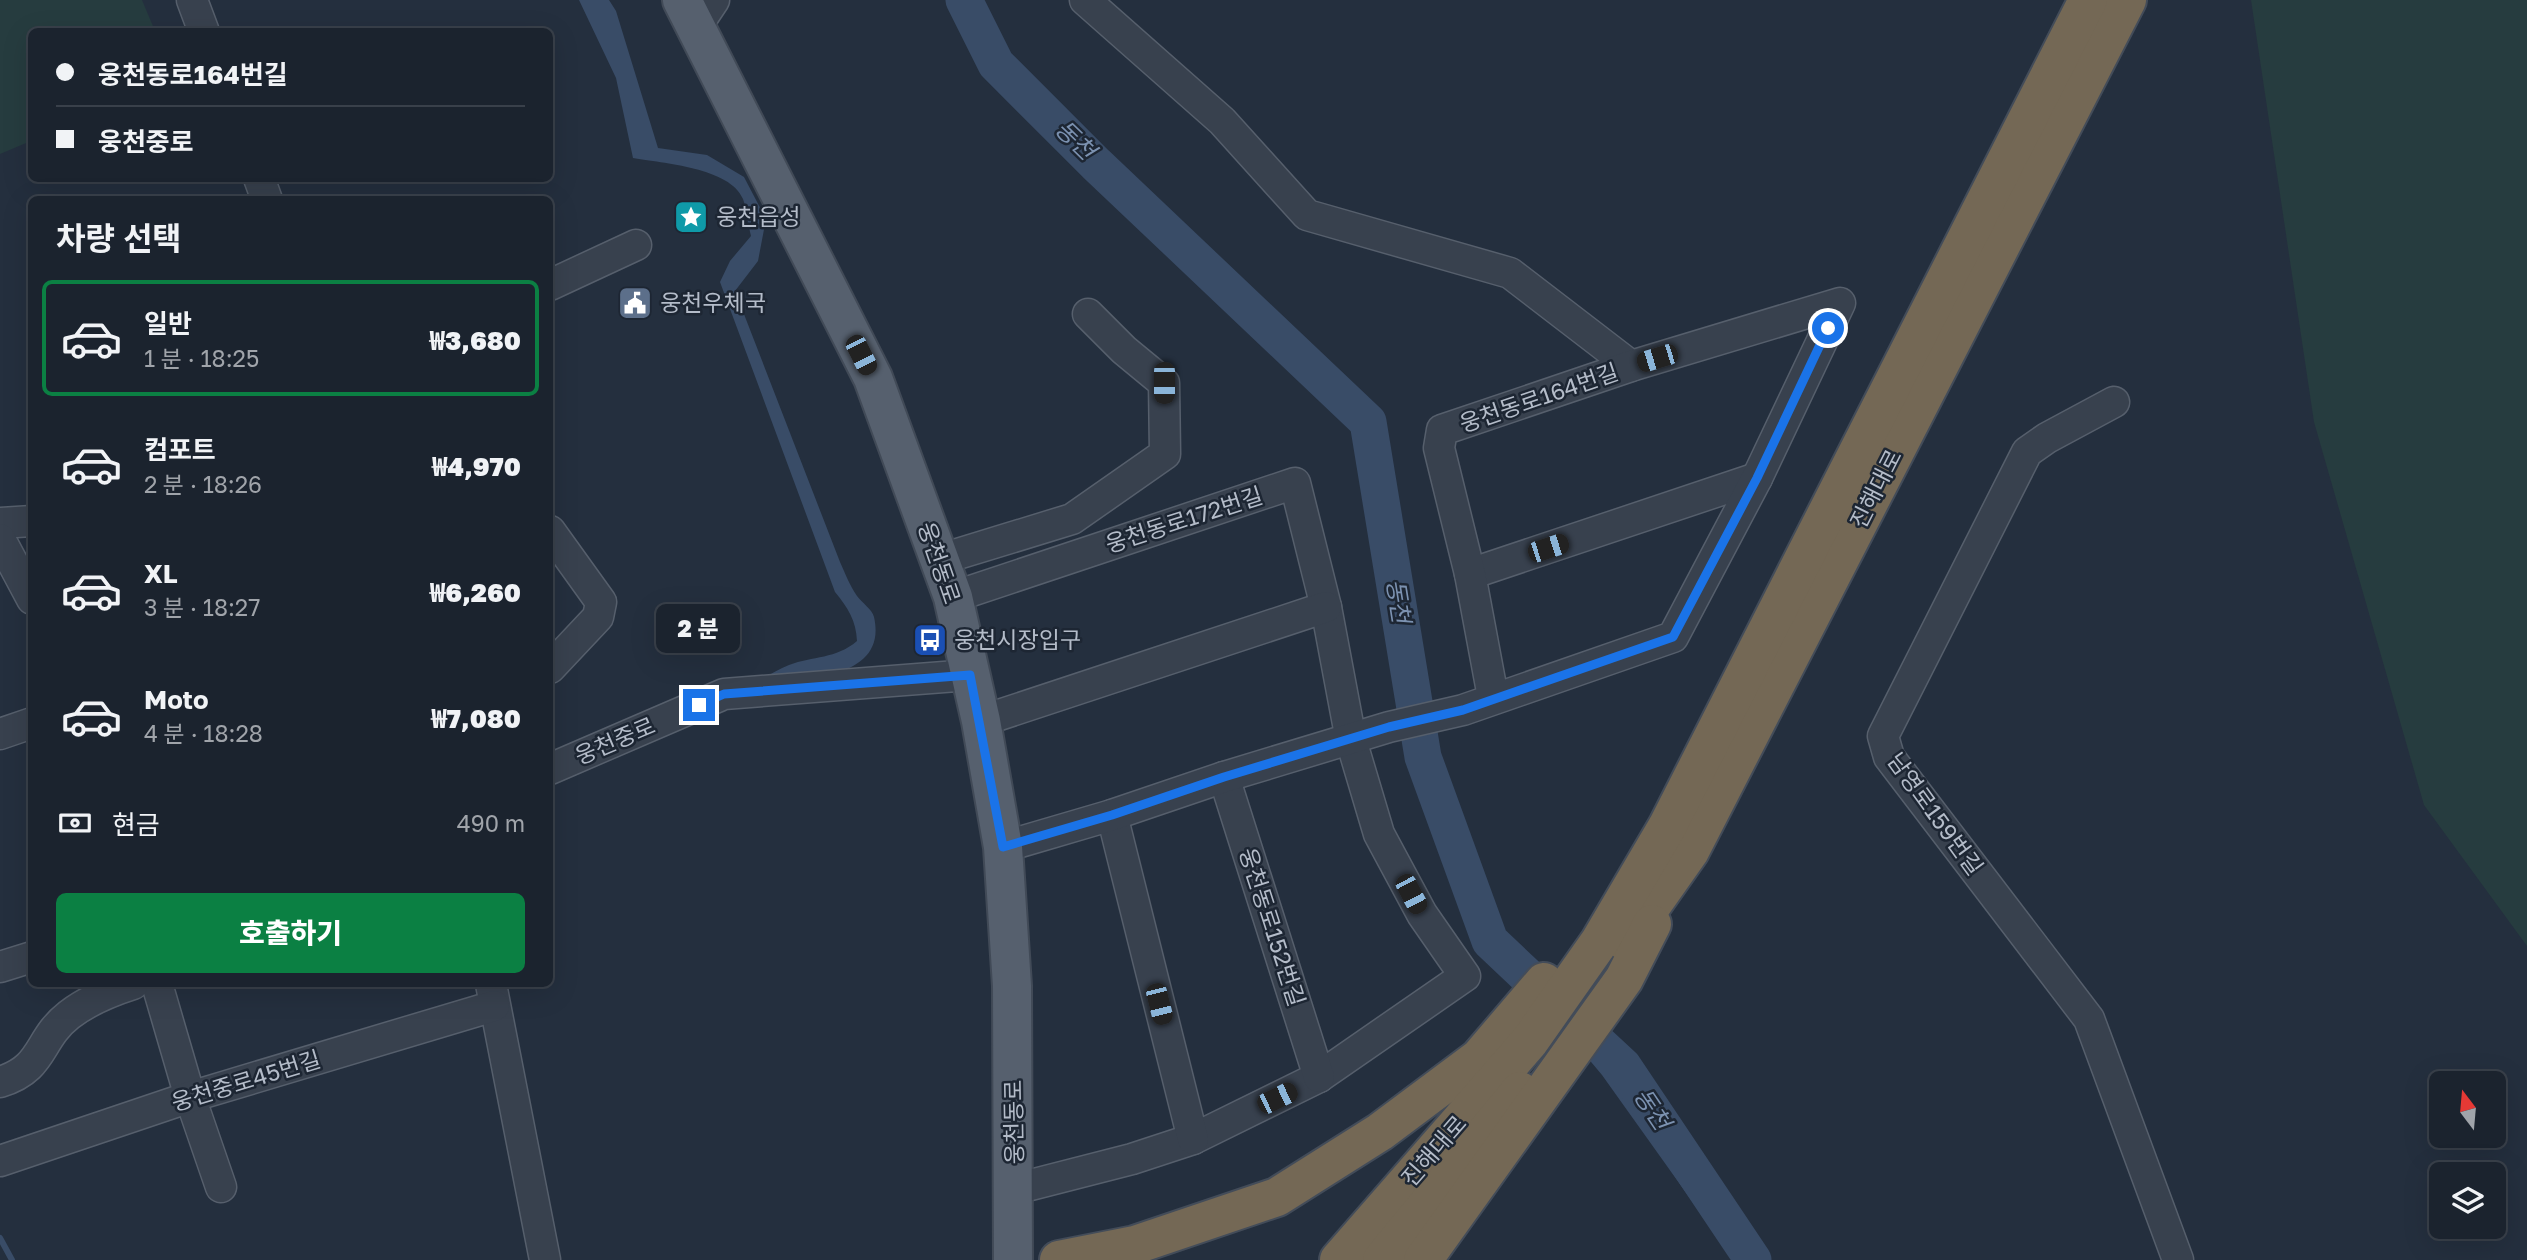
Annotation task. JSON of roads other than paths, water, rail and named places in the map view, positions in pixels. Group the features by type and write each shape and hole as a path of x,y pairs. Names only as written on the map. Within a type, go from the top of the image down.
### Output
{"highway":[{"name":"진해대로","path":"1678,839 2088,0"},
{"name":"진해대로","path":"1678,839 2127,0"},
{"path":"1423,1260 1537,1085 1606,954 1678,839"},
{"path":"1059,1260 1135,1245 1277,1197 1380,1132 1525,1026 1606,954 1678,839"},
{"name":"진해대로","path":"1339,1260 1525,1026"},
{"name":"진해대로","path":"1382,1260 1537,1085"}],"main road":[{"name":"웅천동로","path":"697,9 873,378 937,560 953,597 981,721 1003,847 1012,986 1015,1189 1013,1260"}],"street":[{"path":"192,0 202,28"},
{"path":"1085,0 1222,121 1307,215 1510,273 1631,366"},
{"path":"553,284 636,245"},
{"name":"웅천동로164번길","path":"1352,740 1389,727 1463,710 1493,697 1673,637 1757,478 1840,303 1631,366 1443,430 1439,448 1470,574 1493,697"},
{"path":"937,560 1072,519 1165,454 1164,383 1124,350 1088,314"},
{"name":"남영로159번길","path":"2114,402 2047,438 2027,452 1883,736 1889,757 2089,1019 2178,1260"},
{"path":"1470,574 1757,478"},
{"name":"웅천동로172번길","path":"953,597 1295,483 1326,607 1352,740"},
{"path":"0,523 28,521"},
{"path":"553,535 601,602 598,617 553,665"},
{"path":"0,539 28,592"},
{"path":"981,721 1326,607"},
{"name":"웅천중로","path":"553,768 724,694 970,675"},
{"path":"0,734 28,724"},
{"path":"1003,847 1112,815 1224,777 1352,740 1379,834 1422,914 1465,976 1319,1077 1193,1139 1132,1159 1015,1189"},
{"name":"웅천동로152번길","path":"1224,777 1319,1077"},
{"path":"1112,815 1193,1139"},
{"path":"0,967 28,958"},
{"path":"0,1082 25,1072 37,1061 49,1036 68,1016 89,1003 125,987"},
{"path":"158,987 190,1097 221,1187"},
{"path":"492,995 545,1260"},
{"name":"웅천중로45번길","path":"0,1161 492,995"}],"water":[{"path":"579,0 609,0 616,11 658,148 707,155 744,177 766,219 758,261 735,291 840,562 854,592 874,617 875,639 867,655 853,666 814,678 754,684 789,665 833,654 849,647 857,641 853,620 835,592 720,282 730,261 751,236 743,199 725,180 711,174 633,158 616,78"},
{"path":"1490,941 1623,1066 1753,1260 1734,1260 1602,1075"}],"waterway":[{"name":"동천","path":"964,0 996,64 1096,164 1368,422 1423,757 1490,941 1527,976"},
{"name":"동천","path":"1569,1016 1623,1066 1753,1260"},
{"path":"0,1238 12,1260"}],"place":[{"name":"웅천읍성","path":"691,217"},
{"name":"웅천우체국","path":"635,303"},
{"name":"웅천시장입구","path":"930,640"}]}
